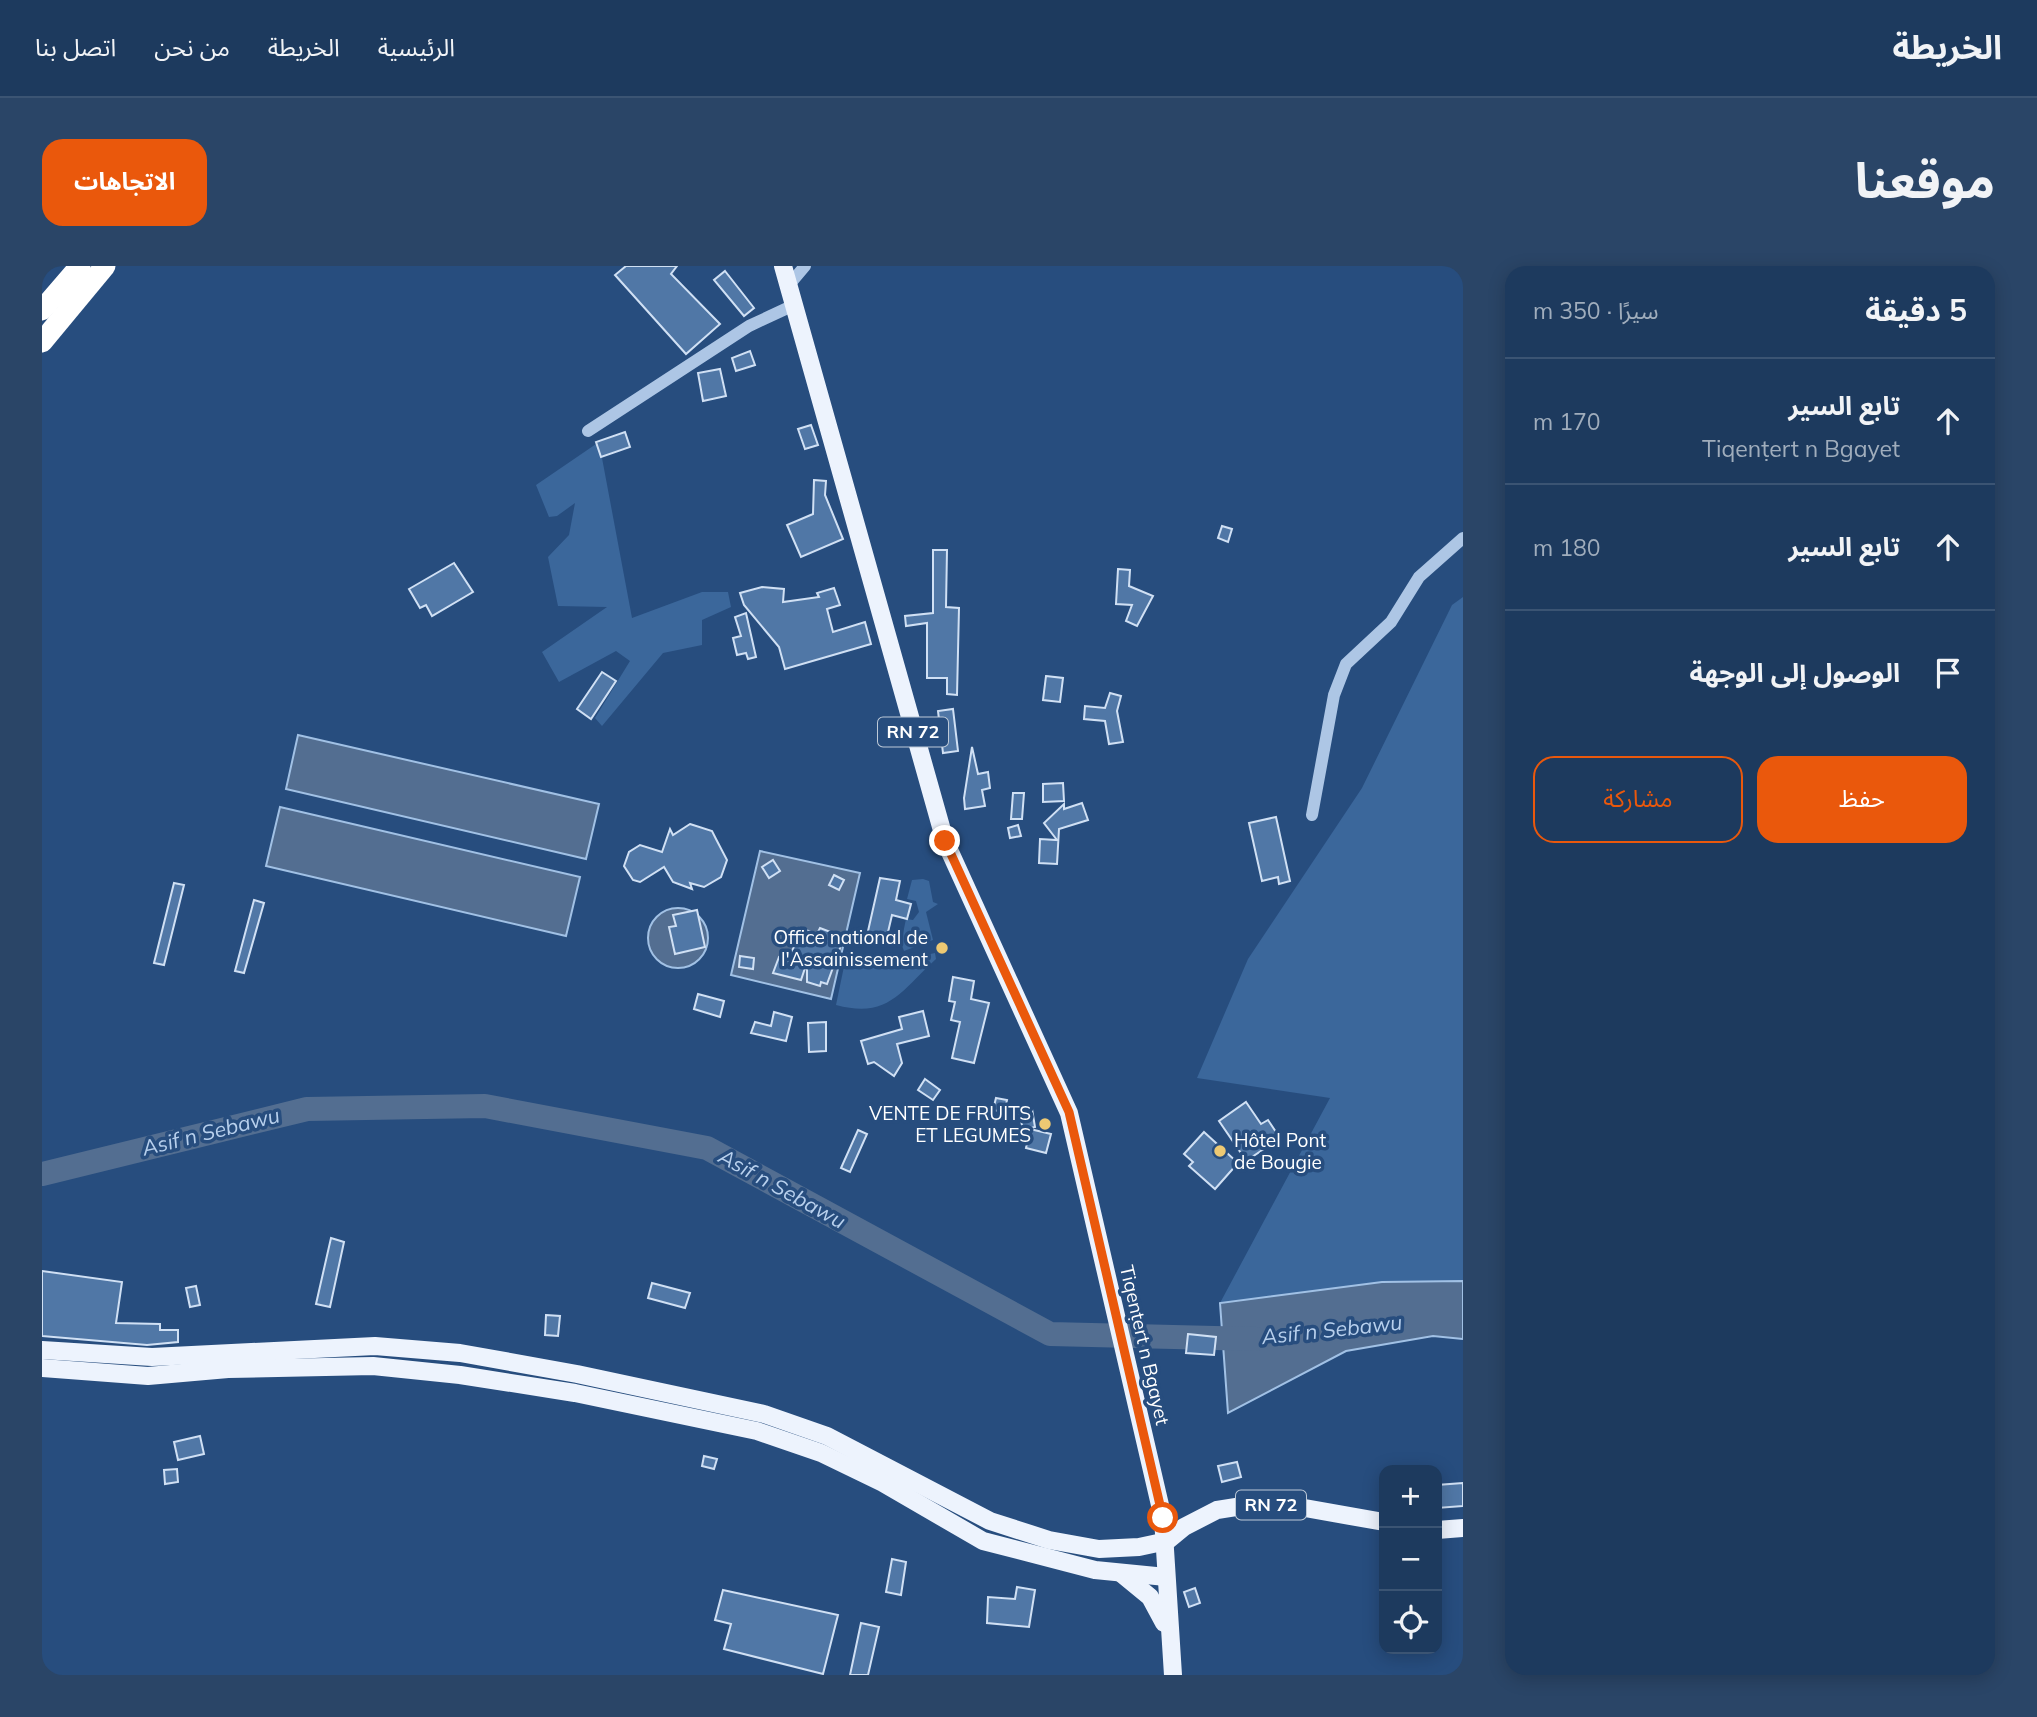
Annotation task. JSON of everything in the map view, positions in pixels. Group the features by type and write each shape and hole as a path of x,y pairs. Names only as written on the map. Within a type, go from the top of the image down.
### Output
{"highway":[{"path":"42,310 80,266"},
{"path":"42,342 105,266"}],"main road":[{"name":"RN 72","path":"783,266 794,305"},
{"name":"Tiqenṭert n Bgayet","path":"794,305 945,841 1069,1112 1167,1541"},
{"path":"42,1350 152,1357 375,1346 460,1353 680,1394 764,1414 827,1436 989,1521 1049,1540 1099,1549 1139,1547 1167,1541"},
{"path":"42,1368 148,1376 228,1369 373,1366 460,1375 575,1393 757,1432 821,1452 983,1541 1045,1559 1119,1573 1166,1577 1173,1675"},
{"name":"RN 72","path":"1166,1577 1167,1541 1184,1527 1217,1510 1255,1504 1288,1505 1379,1521"},
{"path":"1442,1530 1463,1528"},
{"path":"1119,1573 1150,1597 1168,1632"}],"street":[{"path":"789,285 805,266"},
{"path":"589,432 749,326 794,305"},
{"path":"1312,815 1334,695 1346,664 1391,622 1419,577 1463,538"}],"shaded area":[{"path":"599,442 632,618 702,592 728,592 731,607 702,620 702,645 663,653 602,726 595,718 630,661 616,651 559,682 542,652 607,607 558,606 548,557 569,535 575,503 557,516 549,517 536,485"},
{"path":"1463,597 1463,1281 1382,1282 1220,1303 1330,1098 1197,1078 1248,959 1362,788 1452,605"},
{"path":"912,880 929,881 933,902 938,904 926,912 933,940 904,951 901,943 906,919 913,920 919,912 916,901 907,899"},
{"path":"847,952 893,962 935,953 936,959 892,1000 868,1008 854,1008 836,1005"}],"water":[{"path":"298,735 599,804 586,859 286,789"},
{"path":"280,807 580,877 566,936 266,866"},
{"path":"760,851 860,873 831,999 731,975"},
{"path":"678,908 695,913 703,921 708,938 703,955 695,963 678,968 661,963 653,955 648,938 653,921 661,913"},
{"path":"1463,1281 1463,1339 1433,1336 1346,1351 1228,1413 1220,1303 1382,1282"}],"building":[{"path":"626,266 677,266 671,274 720,324 686,354 615,275"},
{"path":"725,271 754,308 744,316 714,280"},
{"path":"750,351 755,365 736,371 732,358"},
{"path":"720,369 726,396 703,401 698,373"},
{"path":"811,425 818,445 805,449 798,429"},
{"path":"625,432 630,447 601,457 596,442"},
{"path":"814,480 826,481 825,495 843,539 801,557 787,525 813,514"},
{"path":"1222,526 1232,529 1228,542 1218,538"},
{"path":"933,550 947,550 946,607 959,608 957,695 947,694 947,678 927,678 927,623 906,626 905,616 933,613"},
{"path":"454,563 473,592 432,616 426,605 420,608 409,589"},
{"path":"1118,569 1130,570 1129,586 1153,596 1137,626 1126,621 1132,605 1116,604"},
{"path":"762,587 784,589 783,602 819,597 817,593 834,588 840,605 827,609 833,632 865,622 871,644 785,669 779,647 744,605 740,593"},
{"path":"746,613 756,657 748,659 746,653 737,655 733,638 741,636 735,617"},
{"path":"602,672 616,681 591,719 577,709"},
{"path":"1046,676 1063,678 1060,702 1043,700"},
{"path":"1110,693 1121,696 1117,711 1123,742 1109,744 1105,721 1084,719 1085,706 1105,708"},
{"path":"953,709 958,751 943,753 938,711"},
{"path":"972,747 978,774 988,772 990,788 982,790 985,806 965,809 964,798"},
{"path":"1063,783 1064,801 1043,802 1043,784"},
{"path":"1013,793 1024,793 1022,819 1011,819"},
{"path":"1082,803 1088,820 1059,829 1057,864 1039,863 1040,839 1057,840 1044,823 1064,804 1064,809"},
{"path":"1276,817 1290,881 1279,884 1278,877 1262,881 1249,823"},
{"path":"690,824 712,831 727,860 721,877 704,887 690,883 692,889 673,882 664,867 640,882 633,880 624,866 629,852 640,845 662,852 670,829 673,835"},
{"path":"1018,825 1021,836 1010,838 1008,828"},
{"path":"773,860 780,871 769,878 762,867"},
{"path":"834,875 844,880 839,890 829,885"},
{"path":"880,878 900,881 896,900 911,904 907,919 892,915 885,945 866,940"},
{"path":"174,883 184,885 164,965 154,963"},
{"path":"254,900 264,903 244,973 235,971"},
{"path":"697,910 705,947 675,954 669,927 676,926 673,915"},
{"path":"800,928 817,934 820,928 844,937 827,984 821,982 820,986 807,982 807,962 801,980 773,973 779,957 789,961"},
{"path":"740,956 754,958 753,969 739,967"},
{"path":"953,977 974,981 971,999 989,1003 974,1063 952,1058 960,1022 951,1020 955,1002 949,1001"},
{"path":"698,994 724,1001 720,1017 694,1009"},
{"path":"923,1011 929,1036 897,1044 902,1063 894,1076 874,1062 868,1064 861,1041 902,1029 899,1017"},
{"path":"774,1012 792,1017 786,1041 751,1033 755,1022 771,1026"},
{"path":"826,1022 826,1051 809,1052 808,1023"},
{"path":"925,1079 940,1090 933,1100 918,1090"},
{"path":"996,1098 1007,1100 1004,1112 993,1110"},
{"path":"1246,1102 1261,1124 1268,1120 1280,1138 1249,1159 1245,1159 1219,1121"},
{"path":"1032,1109 1035,1127 1023,1130 1019,1111"},
{"path":"1030,1129 1051,1134 1046,1153 1026,1148"},
{"path":"858,1130 867,1134 850,1172 841,1168"},
{"path":"1204,1132 1238,1163 1215,1189 1189,1166 1193,1162 1184,1154"},
{"path":"331,1238 344,1242 330,1307 316,1304"},
{"path":"42,1271 122,1282 116,1323 160,1324 160,1330 178,1330 178,1342 147,1345 42,1336"},
{"path":"652,1283 690,1293 685,1308 648,1298"},
{"path":"196,1286 200,1305 190,1307 186,1288"},
{"path":"546,1315 560,1316 558,1336 545,1335"},
{"path":"1188,1334 1216,1337 1214,1355 1186,1353"},
{"path":"200,1436 204,1454 178,1460 174,1442"},
{"path":"704,1456 717,1459 714,1469 702,1466"},
{"path":"1237,1462 1241,1477 1222,1482 1218,1466"},
{"path":"177,1469 178,1482 165,1484 164,1470"},
{"path":"1463,1483 1463,1506 1442,1508 1442,1485"},
{"path":"892,1559 906,1562 901,1595 886,1592"},
{"path":"1017,1587 1035,1590 1029,1627 987,1623 988,1597 1015,1599"},
{"path":"1195,1588 1200,1603 1189,1607 1184,1592"},
{"path":"723,1590 838,1615 823,1674 724,1649 731,1624 715,1620"},
{"path":"861,1623 879,1627 868,1675 850,1675"}],"waterway":[{"name":"Asif n Sebawu","path":"42,1174 307,1109 485,1106 707,1148 1050,1334 1256,1339"}],"place":[{"name":"Office national de l'Assainissement","path":"942,948"},
{"name":"VENTE DE FRUITS ET LEGUMES","path":"1045,1124"},
{"name":"Hôtel Pont de Bougie","path":"1220,1151"}],"route":[{"path":"945,841 993,953 1069,1112 1163,1518"}]}
